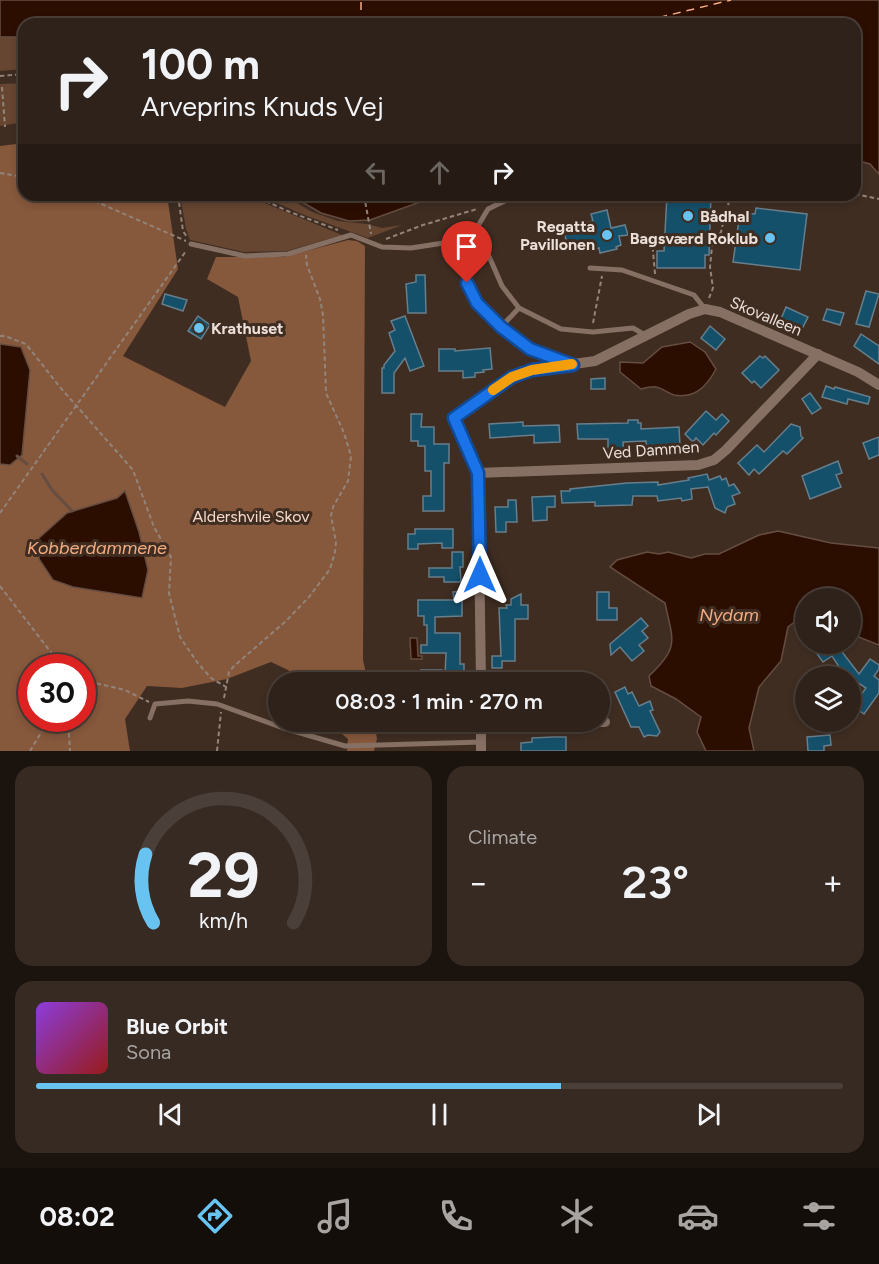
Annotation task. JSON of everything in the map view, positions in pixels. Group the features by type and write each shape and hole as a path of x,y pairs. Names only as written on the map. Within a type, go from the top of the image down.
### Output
{"street":[{"name":"Skovalleen","path":"478,473 454,418 512,377 532,370 595,361 689,314 705,309 720,312 818,354 858,372 879,385"},
{"name":"Ved Dammen","path":"478,473 698,465 714,460 818,354"},
{"path":"478,473 481,672"}],"lane":[{"path":"191,244 245,256 288,254 351,235 382,247 411,248 463,240 475,231 488,209 505,201"},
{"path":"471,234 488,254 502,286 519,308 561,329 592,332 633,328 646,336"},
{"path":"463,240 471,260 467,283 477,303 501,327 530,349 573,365"},
{"path":"590,268 622,270 694,295 705,309"},
{"path":"501,327 519,308"},
{"path":"150,718 154,704 188,701 222,706 283,728 345,746 481,747"},
{"path":"335,751 336,743"}],"path":[{"path":"0,76 18,74"},
{"path":"2,87 5,127"},
{"path":"0,173 18,176"},
{"path":"861,195 879,199"},
{"path":"94,201 191,244"},
{"path":"179,201 183,231 191,244"},
{"path":"265,201 351,235"},
{"path":"365,201 372,243 423,225 478,209 488,209"},
{"path":"705,309 713,288 710,267 712,246 721,232 729,201"},
{"path":"656,282 652,239 692,238 696,241"},
{"path":"0,513 191,244"},
{"path":"217,751 222,706 229,672 286,621 309,597 330,569 336,543 333,507 348,481 351,456 344,433 326,393 323,315 320,299 307,265 306,248"},
{"path":"592,332 601,283"},
{"path":"0,336 26,344 75,405 133,470 154,527 171,557 169,593 180,637 211,678 226,687"},
{"path":"0,586 52,654"},
{"path":"96,683 125,690 154,704"},
{"path":"30,751 42,732"},
{"path":"69,732 70,751"}],"shaded area":[{"path":"0,37 18,37 18,70 0,71"},
{"path":"18,83 18,123 0,126 0,84"},
{"path":"181,201 260,201 342,235 287,251 244,252 190,240"},
{"path":"272,201 294,201 312,212 338,221 382,228 402,225 368,238"}],"green space":[{"name":"Aldershvile Skov","path":"18,144 18,201 168,201 178,269 123,356 225,407 251,361 238,297 207,279 216,257 284,257 348,240 357,241 365,246 363,660 366,672 290,672 271,662 227,679 182,688 147,686 125,719 130,751 0,751 0,464 10,465 21,348 0,344 0,146","holes":["125,491 139,532 148,570 67,513 117,498"]},
{"path":"340,732 376,732 377,739 374,751 347,751 348,739"}],"water":[{"path":"0,0 879,0 879,174 870,164 861,162 861,18 18,18 18,37 0,37"},
{"path":"300,201 424,201 370,220 349,221 321,213"},
{"path":"690,342 705,352 716,369 709,381 694,393 681,396 656,387 641,389 620,372 620,362 643,363 662,347"},
{"path":"0,344 21,347 30,370 22,455 10,465 0,464"},
{"name":"Kobberdammene","path":"125,491 139,532 148,570 142,598 73,587 53,580 39,559 39,538 67,513 117,498"},
{"name":"Nydam","path":"778,531 831,543 879,548 879,645 861,638 861,588 795,588 795,622 788,627 781,661 759,687 749,728 754,751 706,751 697,732 701,717 676,699 651,686 649,676 666,658 672,643 665,603 610,567 617,560 647,552 659,554 668,552 691,558 705,554 719,554 759,535"},
{"path":"410,638 417,638 418,656 422,656 422,659 411,659"}],"building":[{"path":"667,201 711,201 709,255 705,255 705,268 657,268 657,251 664,251"},
{"name":"Bagsværd Roklub","path":"756,208 807,214 800,270 733,262 740,213 755,214"},
{"path":"607,210 611,228 625,225 628,235 619,236 621,245 616,247 617,249 600,253 599,248 579,252 576,241 567,244 563,228 593,221 591,214"},
{"path":"416,275 425,275 426,313 408,313 406,284 416,282"},
{"path":"866,291 879,294 869,327 856,324"},
{"path":"165,294 187,300 183,311 162,304"},
{"path":"786,307 808,317 802,329 781,319"},
{"path":"827,309 844,313 840,325 823,320"},
{"name":"Krathuset","path":"198,316 210,325 201,339 188,331"},
{"path":"405,316 424,366 410,371 405,358 394,373 394,393 382,393 382,368 395,351 389,333 395,330 391,321"},
{"path":"710,326 725,339 716,350 701,338"},
{"path":"861,334 879,346 879,364 854,346"},
{"path":"490,348 492,369 475,373 475,377 463,378 463,371 439,371 439,349 455,349 455,351"},
{"path":"760,356 763,358 765,356 779,370 761,388 742,373"},
{"path":"605,378 605,389 591,389 591,379"},
{"path":"826,386 870,397 868,404 848,399 847,404 822,397"},
{"path":"810,393 821,408 812,414 802,399"},
{"path":"706,411 716,420 722,414 729,421 703,445 696,438 693,442 685,434"},
{"path":"411,414 422,414 421,427 434,427 434,444 449,444 449,463 444,463 444,511 423,511 423,496 431,496 431,471 425,471 425,446 418,446 418,441 411,441"},
{"path":"628,420 638,420 638,423 641,423 641,429 679,427 680,446 655,449 655,456 647,456 646,441 623,442 624,458 608,458 608,439 578,439 577,424 628,423"},
{"path":"523,422 523,426 559,425 560,442 534,443 534,435 490,438 489,424"},
{"path":"791,424 800,427 803,438 787,454 783,451 759,474 754,469 749,475 738,463 757,445 764,452"},
{"path":"879,437 879,455 869,459 863,443"},
{"path":"838,461 842,473 836,475 841,487 810,499 802,476"},
{"path":"707,474 709,480 720,476 722,480 726,478 729,486 734,484 740,493 732,496 735,504 727,507 725,513 715,508 708,487 691,489 692,499 682,501 681,498 658,501 657,496 633,496 632,505 595,506 595,502 562,503 561,491 570,491 570,489 627,483 658,482 658,485 689,480 688,478"},
{"path":"555,496 555,507 547,507 547,520 533,521 532,497"},
{"path":"508,500 516,500 517,522 506,522 506,532 496,532 495,507 508,507"},
{"path":"415,529 453,529 453,548 442,548 442,543 418,544 418,549 408,549 408,534 415,534"},
{"path":"452,552 463,552 463,567 460,567 461,582 444,582 444,577 429,577 429,568 452,568"},
{"path":"462,591 462,616 435,617 435,633 460,633 460,664 464,664 464,672 445,672 446,653 421,653 421,645 427,645 427,625 424,625 424,616 418,616 418,600 454,600 453,592"},
{"path":"597,592 609,592 609,608 617,608 617,620 597,620"},
{"path":"521,594 521,605 528,605 528,619 515,619 515,661 502,661 502,668 492,668 492,656 501,656 499,608 507,608 506,605 511,605 511,599"},
{"path":"641,618 648,626 642,631 648,638 639,645 644,651 632,661 620,647 611,655 610,644"},
{"path":"817,654 844,654 853,666 838,666 832,656 823,662"},
{"path":"870,659 879,665 874,676 879,680 879,693 864,714 861,712 861,695 866,688 861,685 861,671"},
{"path":"421,670 442,670 442,672 421,672"},
{"path":"625,687 628,694 632,692 639,706 650,701 653,710 650,711 660,732 657,736 644,737 639,727 631,727 615,692"},
{"path":"830,735 831,745 824,746 824,751 808,751 807,737"},
{"path":"566,737 566,751 521,751 521,743 532,742 532,738"}],"waterway":[{"path":"17,456 27,464"},
{"path":"42,474 52,490 72,511"}],"ferry route":[{"path":"361,0 361,18"},
{"path":"657,18 731,0"}],"slow traffic":[{"path":"493,390 512,377 532,370 572,364"}],"place":[{"name":"Bådhal","path":"688,216"},
{"name":"Regatta Pavillonen","path":"607,235"},
{"name":"Bagsværd Roklub","path":"770,238"},
{"name":"Krathuset","path":"199,328"}],"route":[{"path":"467,283 477,303 501,327 530,349 573,365 532,370 512,377 454,418 478,473 480,575"}]}
